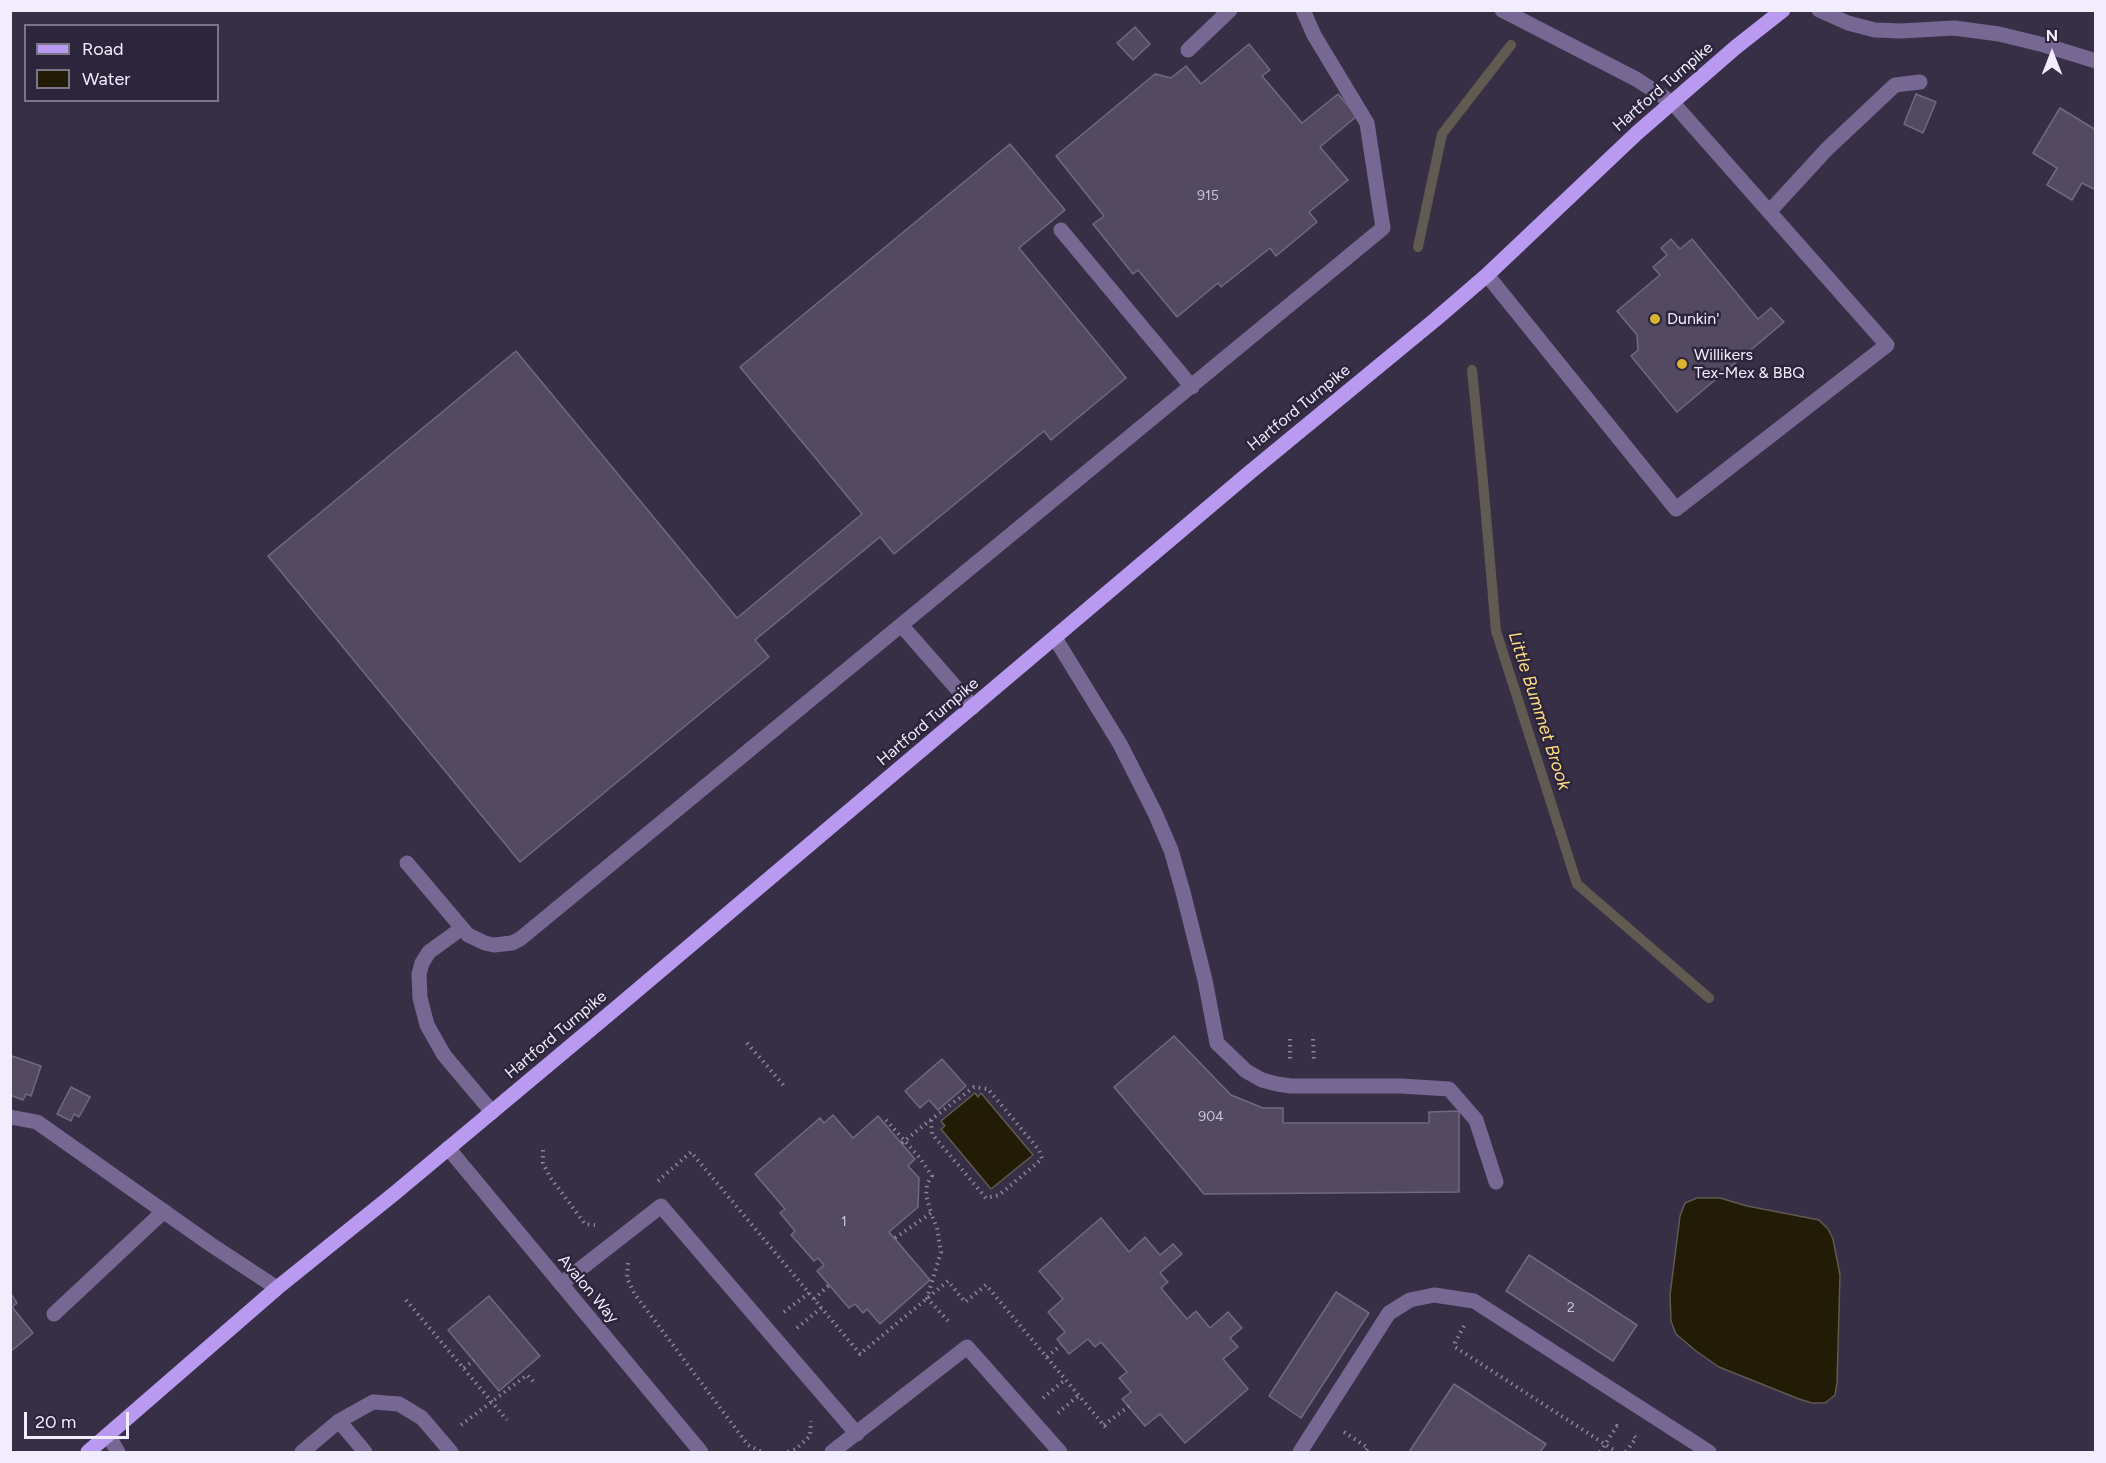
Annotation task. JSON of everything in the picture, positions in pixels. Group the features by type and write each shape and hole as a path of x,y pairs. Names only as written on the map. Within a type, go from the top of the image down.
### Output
{"main road":[{"name":"Hartford Turnpike","path":"88,1452 277,1288 492,1112 1249,473 1436,319 1637,133 1736,47 1783,10"}],"street":[{"path":"1188,50 1230,10"},
{"path":"407,863 462,928 476,939 494,945 512,943 528,934 1383,228 1367,123 1314,35 1303,10"},
{"path":"1486,275 1676,509 1887,345 1673,103 1636,79 1502,10"},
{"path":"1819,10 1848,23 1875,30 1954,28 1999,34 2096,61"},
{"path":"1769,212 1827,149 1895,86 1920,82"},
{"path":"1061,230 1192,387"},
{"path":"902,626 973,707"},
{"path":"1055,638 1120,744 1155,813 1170,850 1184,892 1217,1043 1246,1071 1262,1080 1277,1084 1449,1089 1476,1120 1496,1182"},
{"path":"462,928 429,952 422,963 419,974 420,998 427,1025 444,1054 492,1112"},
{"path":"10,1118 37,1122 277,1288"},
{"name":"Avalon Way","path":"448,1148 701,1452"},
{"path":"561,1284 661,1206 857,1434"},
{"path":"54,1314 164,1211"},
{"path":"1300,1452 1389,1313 1410,1300 1434,1295 1474,1301 1708,1452"},
{"path":"832,1452 967,1347 1060,1452"},
{"path":"302,1452 339,1421 373,1402 399,1404 422,1418 446,1446"},
{"path":"339,1421 365,1452"},
{"path":"108,1435 118,1452"}],"path":[{"path":"747,1043 786,1088"},
{"path":"903,1142 931,1120 974,1087 988,1089 1039,1150 1042,1159 999,1195 986,1198 932,1134 931,1120"},
{"path":"886,1120 903,1142 920,1158 932,1176 927,1184 926,1195 937,1228 941,1252 927,1298"},
{"path":"543,1150 543,1163 550,1177 585,1224 595,1225 603,1219"},
{"path":"650,1186 691,1152 860,1354 948,1281 965,1302 986,1285 1105,1427 1129,1406"},
{"path":"895,1238 931,1213"},
{"path":"635,1256 627,1264 627,1278 634,1293 748,1444 762,1452"},
{"path":"813,1299 830,1285"},
{"path":"784,1313 809,1293"},
{"path":"927,1298 949,1322"},
{"path":"406,1300 507,1420"},
{"path":"797,1328 821,1308"},
{"path":"1467,1320 1455,1347 1617,1452"},
{"path":"1047,1357 1061,1345"},
{"path":"464,1368 474,1360"},
{"path":"446,1446 527,1375 534,1382"},
{"path":"1043,1399 1066,1379"},
{"path":"1057,1414 1078,1395"},
{"path":"788,1452 796,1449 810,1436 812,1424 809,1417"},
{"path":"1600,1452 1617,1426 1636,1438 1626,1452"},
{"path":"1344,1432 1368,1448 1365,1452"}],"water":[{"path":"975,1093 978,1097 981,1093 1033,1155 991,1189 941,1129 945,1126 941,1121"},
{"path":"1697,1198 1720,1198 1747,1206 1819,1220 1828,1229 1833,1239 1840,1275 1837,1383 1835,1395 1825,1403 1812,1403 1799,1399 1719,1367 1676,1334 1671,1321 1670,1295 1680,1216 1685,1203"}],"building":[{"path":"1135,27 1150,44 1133,60 1117,43"},
{"path":"1249,44 1270,70 1262,76 1302,123 1338,94 1357,116 1320,147 1348,180 1309,212 1317,222 1276,256 1270,248 1221,287 1218,283 1177,317 1138,270 1133,274 1093,224 1104,216 1056,156 1155,74 1171,78 1186,66 1201,84"},
{"path":"1916,94 1936,102 1923,133 1904,124"},
{"path":"2060,108 2096,130 2096,190 2082,183 2072,200 2047,185 2057,168 2033,153"},
{"path":"1010,144 1065,210 1019,248 1126,378 1051,440 1044,431 894,554 880,537 755,640 769,657 520,862 268,556 516,351 737,618 862,514 740,367"},
{"path":"1671,239 1680,249 1692,239 1758,319 1771,308 1784,322 1677,412 1631,356 1638,350 1637,335 1617,311 1660,275 1653,267 1667,255 1661,248"},
{"path":"1174,1036 1231,1095 1263,1108 1283,1108 1283,1123 1429,1123 1429,1112 1459,1111 1459,1192 1204,1194 1114,1087"},
{"path":"12,1056 41,1066 31,1096 26,1094 23,1100 10,1095"},
{"path":"942,1059 966,1086 938,1110 929,1100 920,1108 905,1091"},
{"path":"71,1087 90,1097 79,1117 74,1114 71,1121 57,1114"},
{"path":"833,1115 853,1138 878,1116 915,1159 908,1166 919,1178 918,1207 889,1232 930,1280 880,1324 867,1309 863,1313 855,1304 849,1308 817,1271 824,1265 818,1258 814,1261 791,1235 795,1231 780,1213 785,1209 755,1174 820,1118 824,1123"},
{"path":"1101,1218 1129,1252 1145,1237 1160,1255 1173,1244 1182,1254 1160,1273 1168,1282 1161,1288 1187,1319 1196,1311 1210,1328 1228,1312 1242,1328 1230,1338 1238,1347 1223,1359 1248,1389 1185,1443 1160,1414 1145,1426 1122,1399 1131,1392 1119,1378 1127,1372 1101,1342 1095,1347 1088,1339 1069,1354 1057,1339 1065,1332 1048,1312 1063,1299 1039,1271"},
{"path":"1529,1255 1637,1325 1613,1361 1506,1291"},
{"path":"1336,1292 1369,1313 1301,1418 1269,1396"},
{"path":"11,1294 17,1303 12,1307 33,1333 10,1352"},
{"path":"489,1296 540,1356 499,1391 448,1330"},
{"path":"1454,1384 1546,1444 1540,1452 1409,1452"}],"waterway":[{"name":"Little Bummet Brook","path":"1418,247 1442,134 1511,45"},
{"name":"Little Bummet Brook","path":"1472,370 1496,631 1577,884 1709,998"}],"place":[{"name":"Dunkin'","path":"1655,319"},
{"name":"Willikers Tex-Mex & BBQ","path":"1682,364"}]}
